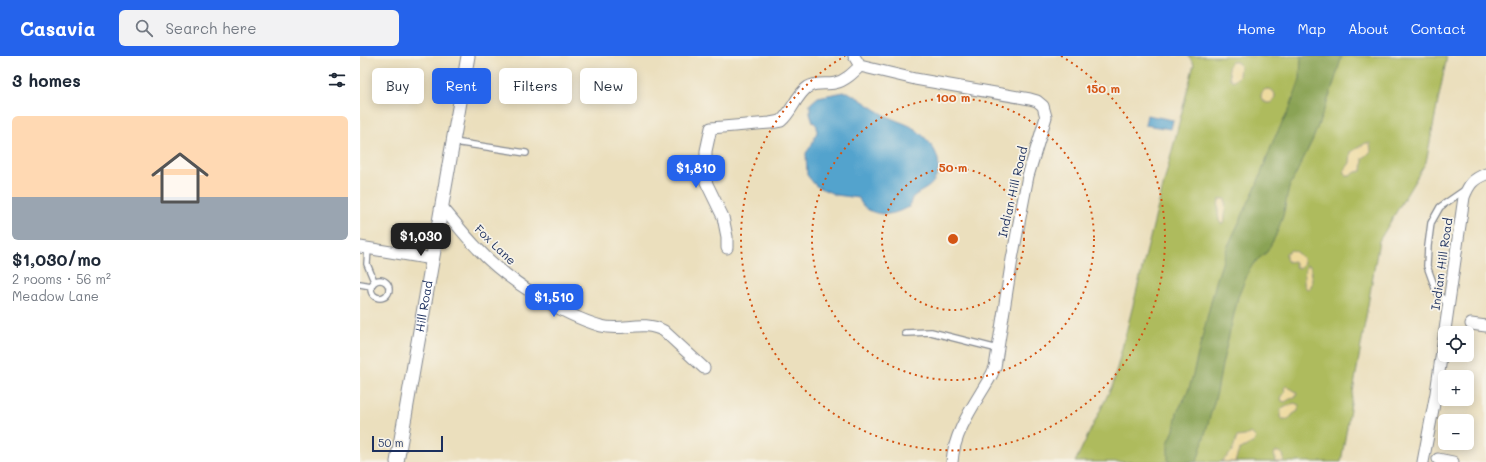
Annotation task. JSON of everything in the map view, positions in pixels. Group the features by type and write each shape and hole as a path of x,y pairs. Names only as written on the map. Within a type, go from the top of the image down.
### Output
{"street":[{"name":"Hill Road","path":"396,462 468,56"},
{"path":"727,248 726,227 723,216 706,182 706,151 711,128 770,123 781,120 804,90 810,86 816,84 834,83 849,76 860,66 854,56"},
{"name":"Indian Hill Road","path":"860,66 915,79 1030,99 1037,101 1043,106 1046,117 1028,176 1012,259 998,349 992,374 959,430 954,442 952,462"},
{"path":"1467,188 1477,178 1486,174"},
{"name":"Indian Hill Road","path":"1423,462 1436,393 1464,197 1467,188"},
{"name":"Fox Lane","path":"442,207 477,249 508,276 535,294 582,319 604,326 617,328 649,325 664,331 704,368"},
{"path":"364,248 433,259"},
{"path":"1471,324 1486,326"},
{"path":"1438,459 1453,462"}],"lane":[{"path":"453,142 526,153"},
{"path":"1449,306 1436,291 1427,266 1431,223 1440,207 1467,188"},
{"path":"360,284 373,283 364,248"},
{"path":"905,333 931,332 998,349"}],"green space":[{"path":"1188,56 1447,56 1426,162 1379,241 1341,462 1075,462 1113,384 1194,64"},
{"path":"1301,56 1342,56 1332,89 1313,139 1289,188 1283,216 1276,235 1267,252 1250,268 1238,297 1217,392 1197,462 1168,462 1168,443 1174,430 1177,412 1187,394 1191,382 1216,282 1227,248 1257,184 1274,139 1289,110 1300,79"}],"sand":[{"path":"1231,62 1237,62 1240,66 1239,76 1234,81 1230,79 1228,67"},
{"path":"1268,89 1273,91 1275,96 1273,101 1268,103 1263,101 1261,96 1263,91"},
{"path":"1366,143 1370,143 1371,151 1363,158 1362,171 1346,176 1344,171 1350,163 1351,152"},
{"path":"1225,199 1225,215 1224,223 1221,224 1218,213 1219,200"},
{"path":"1291,250 1303,258 1304,263 1301,268 1296,268 1294,261 1288,262 1286,259 1286,253"},
{"path":"1307,265 1310,266 1312,277 1311,286 1308,289 1305,287 1304,282"},
{"path":"1286,386 1295,391 1297,394 1295,398 1285,402 1282,401 1281,398 1285,392 1284,388"},
{"path":"1294,403 1299,405 1298,411 1288,420 1282,420 1280,417 1281,409"},
{"path":"1251,433 1256,438 1254,442 1239,450 1235,462 1221,462 1232,452 1237,437 1245,436"},
{"path":"1275,452 1280,452 1283,454 1283,462 1275,462"}],"water":[{"path":"848,92 888,117 910,126 923,136 933,148 939,163 935,179 927,188 912,198 909,207 898,212 880,214 865,207 859,198 836,195 820,188 815,185 807,175 806,153 817,132 817,126 813,122 810,113 810,104 818,97"},
{"path":"1147,115 1173,120 1171,129 1145,125"}]}
